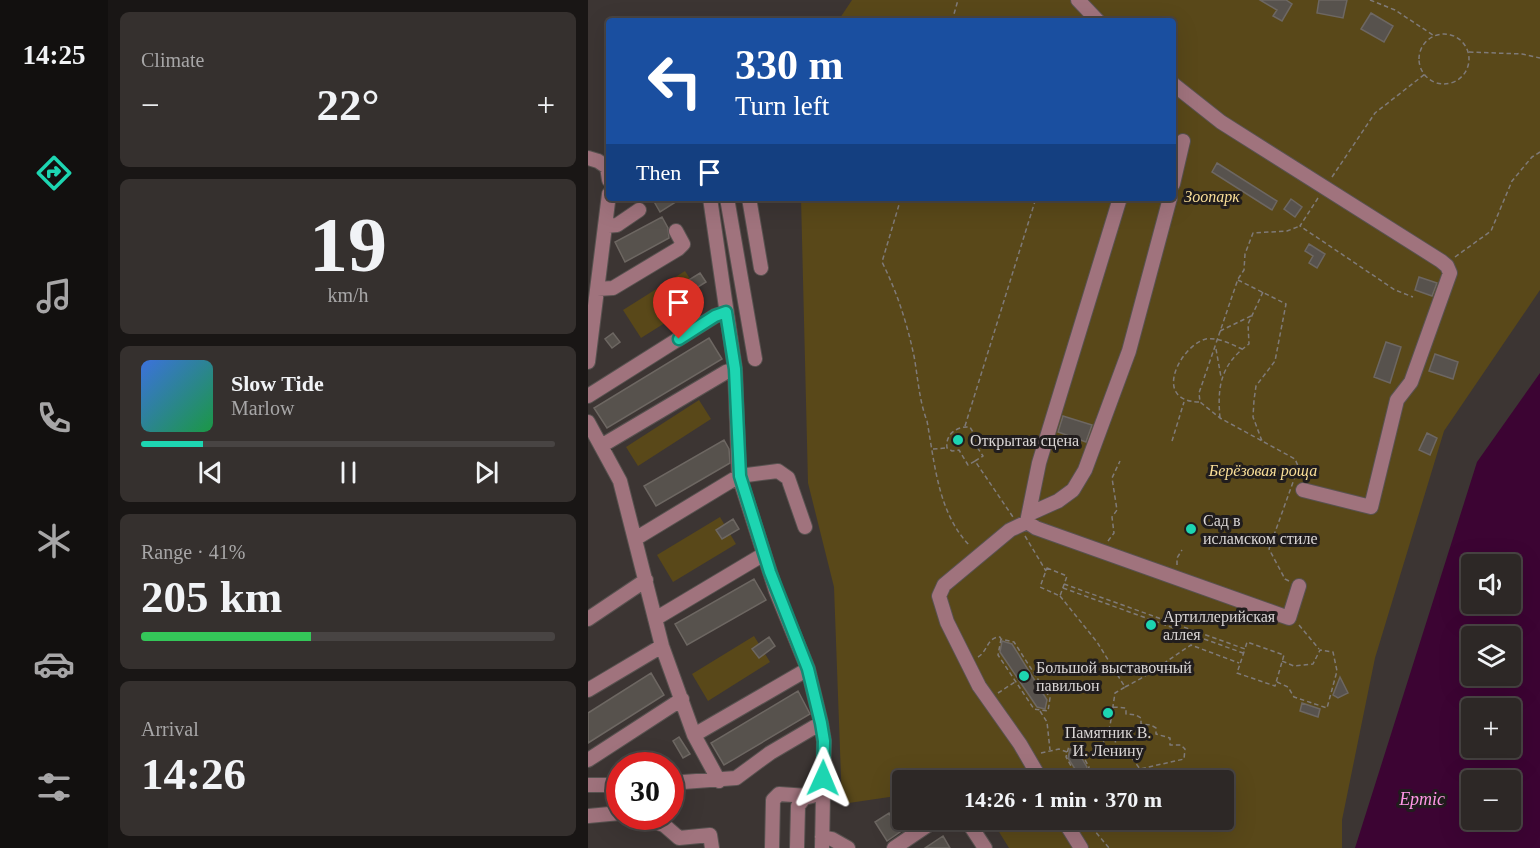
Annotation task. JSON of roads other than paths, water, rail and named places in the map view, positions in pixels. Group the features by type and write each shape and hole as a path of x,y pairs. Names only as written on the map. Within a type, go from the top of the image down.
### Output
{"street":[{"path":"1078,0 1095,18"},
{"path":"1176,86 1221,122 1444,263 1450,273 1411,382 1397,400 1371,507 1303,490"},
{"path":"1176,171 1183,141"},
{"path":"588,158 598,161 606,169"},
{"path":"588,362 608,201"},
{"path":"710,201 735,369 740,476 764,554 808,669 821,723 824,741 822,842 831,839 848,848"},
{"path":"728,201 755,359"},
{"path":"750,201 761,268"},
{"path":"1025,520 1039,464 1119,201"},
{"path":"1035,770 1020,744 987,699 947,622 939,596 944,585 979,556 1025,520 1073,490 1085,470 1129,351 1169,201"},
{"path":"605,226 617,225 639,210"},
{"path":"597,289 613,288 678,249 683,244 676,231"},
{"path":"588,396 715,316 726,312"},
{"path":"601,446 726,372 735,369"},
{"path":"588,422 620,481 663,646 694,735 719,781"},
{"path":"635,539 740,476 778,471 788,477 805,527"},
{"path":"1025,520 1036,528 1289,618 1299,586"},
{"path":"656,619 764,554"},
{"path":"588,619 646,580"},
{"path":"588,690 663,646"},
{"path":"694,735 808,669"},
{"path":"588,760 682,699"},
{"path":"684,782 736,778 770,753 821,723"},
{"path":"588,786 606,785"},
{"path":"772,848 775,796 779,794 823,797"},
{"path":"797,848 798,806 808,796"},
{"path":"588,816 606,814"},
{"path":"668,830 680,843 710,835 712,848"},
{"path":"894,848 921,830"},
{"path":"973,830 985,848"},
{"path":"1070,830 1081,848"}],"water":[{"name":"Ертіс","path":"1540,373 1540,848 1355,848 1477,462"}],"place":[{"name":"Открытая сцена","path":"958,440"},
{"name":"Сад в исламском стиле","path":"1191,529"},
{"name":"Артиллерийская аллея","path":"1151,625"},
{"name":"Большой выставочный павильон","path":"1024,676"},
{"name":"Памятник В. И. Ленину","path":"1108,713"}],"park label":[{"name":"Зоопарк","path":"1212,196"},
{"name":"Берёзовая роща","path":"1263,470"}]}
